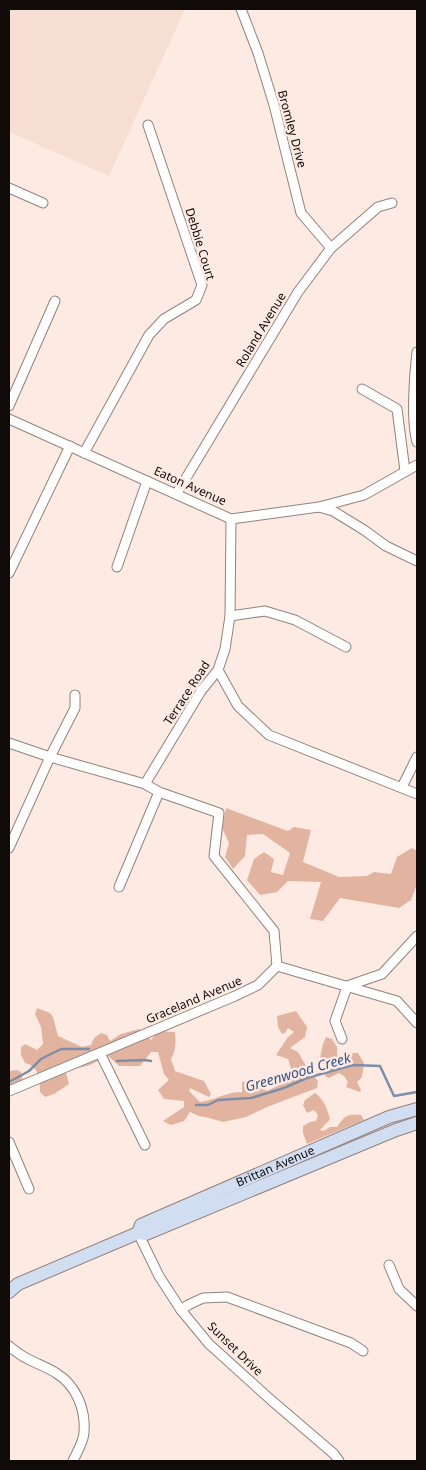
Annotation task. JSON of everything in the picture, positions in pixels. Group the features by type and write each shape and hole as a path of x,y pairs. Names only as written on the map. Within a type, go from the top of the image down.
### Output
{"main road":[{"name":"Brittan Avenue","path":"138,1233 141,1225 389,1117 417,1109"},
{"name":"Brittan Avenue","path":"12,1287 138,1233 146,1234 417,1123"}],"street":[{"name":"Bromley Drive","path":"241,9 258,53 274,105 301,213 331,248"},
{"name":"Debbie Court","path":"84,453 149,334 164,319 196,300 202,284 148,125"},
{"path":"9,188 43,203"},
{"name":"Roland Avenue","path":"177,493 298,292 331,248 378,207 392,203"},
{"path":"9,406 55,301"},
{"path":"417,352 414,427 417,442"},
{"path":"362,389 398,409 406,471"},
{"name":"Eaton Avenue","path":"9,419 177,493 231,519 318,507 333,511 386,546 417,561"},
{"path":"9,573 70,446"},
{"path":"318,507 364,495 417,465"},
{"path":"117,567 147,481"},
{"name":"Terrace Road","path":"145,784 201,691 218,670 225,649 230,616 231,519"},
{"path":"230,616 265,611 295,620 346,647"},
{"path":"218,670 238,706 269,735 417,794"},
{"path":"9,848 50,757 75,708 75,695"},
{"path":"9,743 50,757 145,784 159,792 219,813 214,856 274,931 277,966 398,1000 417,1023"},
{"path":"402,787 417,757"},
{"path":"119,887 159,792"},
{"path":"347,987 382,974 417,936"},
{"name":"Graceland Avenue","path":"9,1091 235,996 258,985 277,966"},
{"path":"342,1039 335,1021 347,987"},
{"path":"100,1053 145,1145"},
{"path":"9,1142 29,1189"},
{"name":"Sunset Drive","path":"138,1233 159,1276 181,1310 209,1344 334,1454 339,1461"},
{"path":"389,1265 399,1289 417,1306"},
{"path":"181,1310 203,1298 227,1297 351,1342 363,1351"},
{"path":"9,1346 27,1359 56,1373 70,1385 78,1397 84,1418 84,1434 73,1461"}],"shaded area":[{"path":"9,9 185,9 109,176 9,132"},
{"path":"226,808 288,831 294,827 311,830 303,862 339,877 367,876 374,872 391,874 397,857 412,848 417,851 417,884 411,900 399,908 340,898 323,921 310,919 321,882 288,881 277,892 260,895 247,880 254,859 264,852 274,859 271,872 283,875 290,853 263,834 247,835 245,856 233,869 225,857 229,843 222,828"},
{"path":"37,1008 50,1013 53,1017 58,1036 82,1047 91,1045 94,1038 101,1033 107,1035 110,1041 121,1034 139,1029 151,1040 158,1031 175,1032 174,1053 171,1059 175,1071 204,1081 211,1094 209,1097 190,1088 189,1091 200,1102 231,1093 242,1092 242,1082 248,1081 253,1088 260,1087 267,1091 294,1078 288,1059 276,1055 288,1037 294,1032 288,1028 282,1034 278,1027 277,1016 296,1011 307,1027 305,1037 290,1048 298,1052 309,1071 318,1081 317,1088 246,1117 223,1122 190,1112 184,1121 171,1125 163,1121 184,1107 184,1101 164,1099 158,1090 169,1080 164,1074 158,1052 151,1052 140,1066 119,1066 106,1054 92,1064 65,1070 69,1084 54,1094 45,1097 40,1092 39,1078 36,1070 25,1063 21,1055 21,1047 25,1044 37,1050 43,1044 41,1027 35,1014"},
{"path":"326,1037 332,1039 337,1047 337,1055 343,1057 352,1053 358,1053 364,1063 362,1077 357,1082 361,1090 360,1092 346,1087 348,1082 339,1073 329,1078 325,1076 326,1068 320,1058"},
{"path":"17,1070 21,1072 23,1082 9,1090 9,1071"},
{"path":"315,1093 323,1101 330,1119 320,1130 324,1131 330,1127 337,1127 344,1118 353,1114 361,1115 364,1120 307,1144 303,1133 303,1126 316,1121 318,1115 314,1110 307,1113 303,1105 305,1100"}],"waterway":[{"name":"Greenwood Creek","path":"9,1082 29,1071 41,1059 61,1049 89,1049"},
{"name":"Greenwood Creek","path":"117,1061 151,1061"},
{"name":"Greenwood Creek","path":"196,1105 208,1105 218,1100 251,1098 284,1088 307,1078 353,1065 380,1066 394,1096 417,1092"}]}
